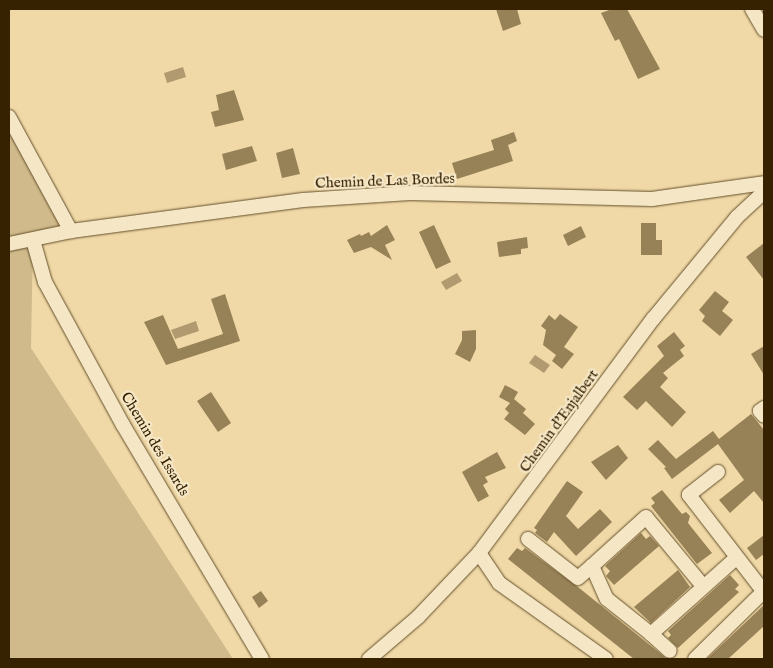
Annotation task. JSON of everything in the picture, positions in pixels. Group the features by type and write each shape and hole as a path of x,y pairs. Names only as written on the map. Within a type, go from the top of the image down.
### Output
{"street":[{"path":"752,9 764,30"},
{"path":"9,117 71,231"},
{"name":"Chemin de Las Bordes","path":"9,244 71,231 303,200 383,195 652,199 764,183"},
{"name":"Chemin d'Enjalbert","path":"377,657 479,553 653,319 738,217 764,192"},
{"name":"Chemin des Issards","path":"33,240 46,282 114,408 262,659"},
{"path":"764,408 760,411 764,416"},
{"path":"695,659 764,592 689,495 718,472"},
{"path":"528,539 578,578 646,517 703,586"},
{"path":"479,553 499,583 606,659"},
{"path":"651,634 737,557"},
{"path":"592,566 606,599 670,651"}],"shaded area":[{"path":"183,67 186,77 167,83 164,73"},
{"path":"9,117 71,231 33,240 31,348 233,659 9,659"},
{"path":"457,273 462,281 446,290 441,282"},
{"path":"196,321 199,331 175,339 171,330"},
{"path":"535,355 550,365 544,373 529,363"}],"building":[{"path":"496,9 517,9 521,24 503,31"},
{"path":"612,9 627,9 660,69 638,79 619,39 615,41 601,13"},
{"path":"234,90 244,120 215,127 211,112 219,110 216,95"},
{"path":"514,132 517,141 508,145 513,161 457,179 452,163 494,150 491,140"},
{"path":"252,146 257,161 226,170 222,154"},
{"path":"293,148 300,174 282,178 276,153"},
{"path":"641,223 656,223 656,240 662,240 662,255 641,255"},
{"path":"387,225 395,240 385,245 392,260 371,247 354,253 347,240 369,232 371,236"},
{"path":"434,225 451,262 436,269 419,232"},
{"path":"581,226 586,237 568,246 563,235"},
{"path":"527,237 528,248 521,249 521,254 499,257 497,242"},
{"path":"764,243 764,280 746,257"},
{"path":"715,291 729,302 722,311 733,320 720,336 702,321 705,316 699,310"},
{"path":"225,294 240,341 166,365 144,322 163,315 178,349 223,334 211,299"},
{"path":"560,314 578,327 564,347 574,354 562,369 552,361 556,355 543,345 546,330 541,326 549,315 555,320"},
{"path":"476,330 476,349 470,362 455,354 462,340 462,331"},
{"path":"674,332 685,346 680,350 684,356 663,373 668,378 660,387 686,412 672,427 646,401 637,410 623,397 664,356 657,346"},
{"path":"764,346 764,375 751,354"},
{"path":"505,385 518,392 514,399 526,409 523,413 535,424 525,435 504,419 509,413 505,409 510,403 499,397"},
{"path":"211,392 231,423 218,432 197,401"},
{"path":"751,414 764,430 764,503 754,491 730,513 719,500 744,480 718,444 672,479 664,468 666,467 648,449 658,440 676,459 713,431 719,439"},
{"path":"618,445 628,458 606,480 591,462"},
{"path":"497,452 506,468 485,477 488,482 483,485 489,496 478,502 462,472"},
{"path":"567,481 583,492 566,516 578,529 600,509 612,522 576,556 554,532 547,542 535,533 537,530 534,528"},
{"path":"662,490 682,514 686,512 690,516 688,523 712,553 697,564 651,506 655,503 651,498"},
{"path":"641,533 646,539 650,536 659,546 614,585 606,576 610,571 605,566"},
{"path":"764,535 764,554 756,560 747,548"},
{"path":"517,548 522,551 525,548 578,587 667,659 634,659 508,559"},
{"path":"678,570 690,587 651,623 634,607"},
{"path":"730,575 739,585 735,589 739,592 678,648 668,638 671,635 668,631"},
{"path":"261,591 268,601 259,608 252,597"},
{"path":"764,605 764,626 728,659 707,659"}]}
